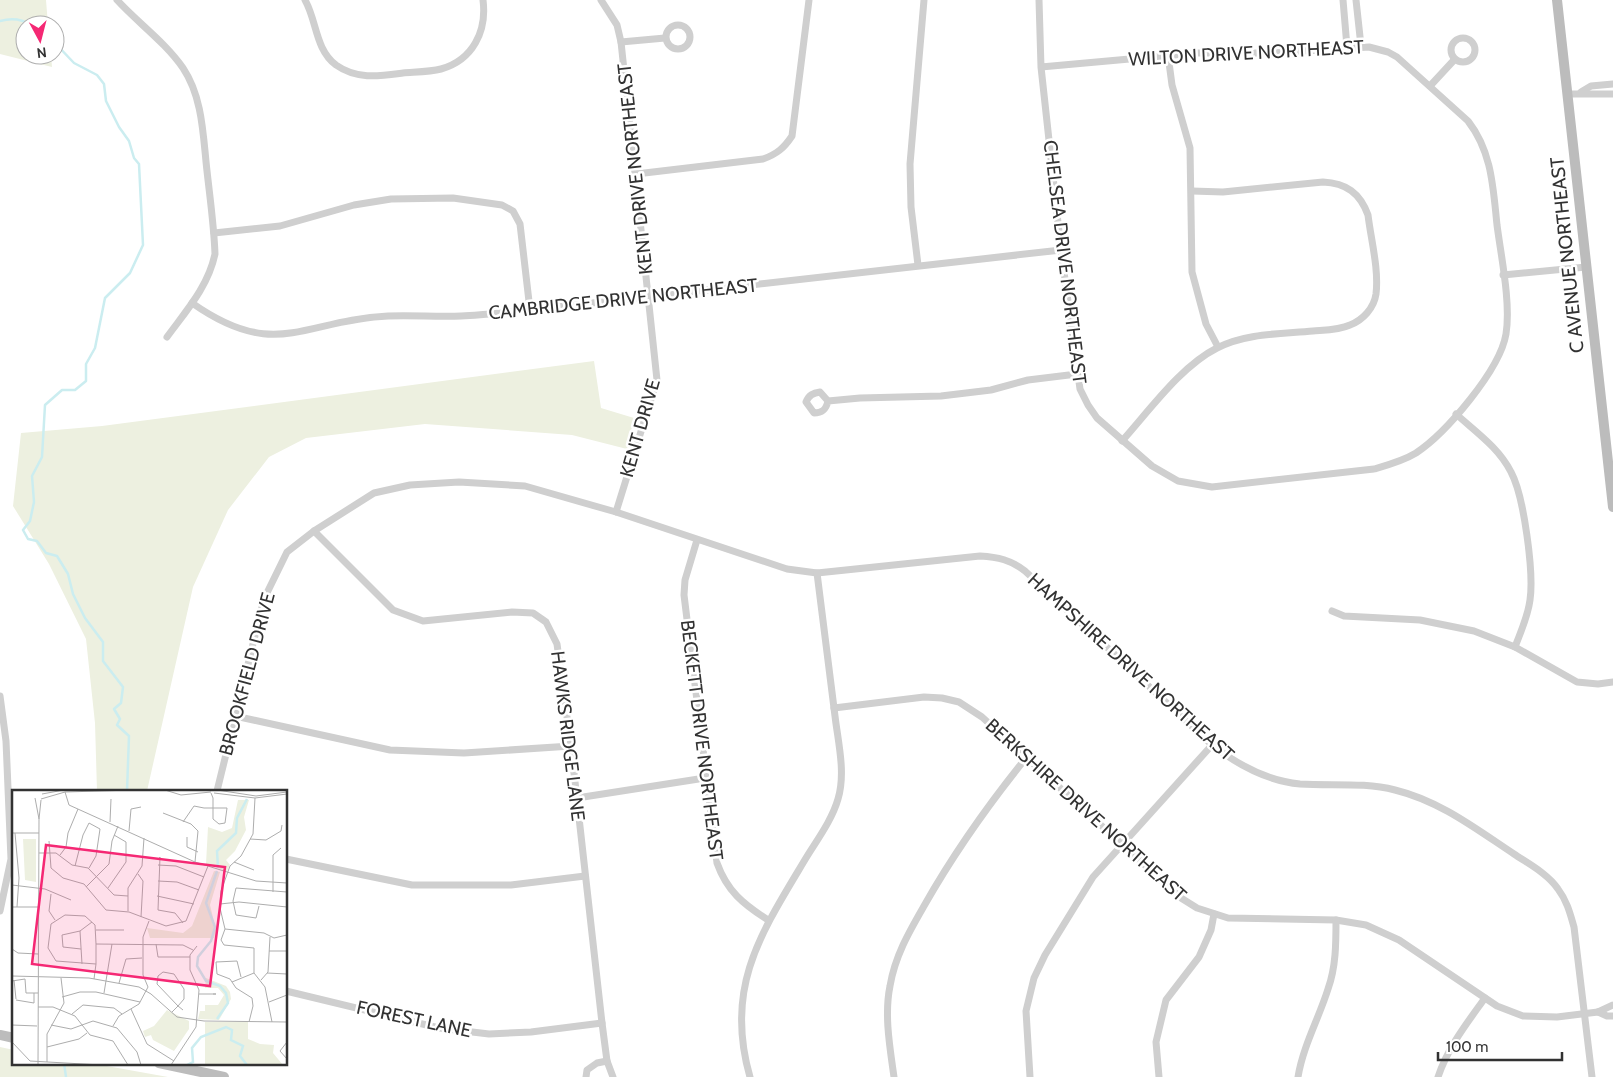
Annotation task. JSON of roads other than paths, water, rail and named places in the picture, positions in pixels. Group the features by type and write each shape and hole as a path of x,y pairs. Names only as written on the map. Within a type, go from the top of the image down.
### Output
{"street":[{"path":"117,0 138,22 161,41 183,69 196,95 201,119 214,233 214,254 211,270 204,285 167,337"},
{"path":"305,0 311,11 317,37 325,52 336,64 350,72 376,76 441,69 468,54 481,32 484,21 483,0"},
{"name":"KENT DRIVE NORTHEAST","path":"601,0 617,25 621,42 654,343"},
{"path":"636,174 764,159 776,154 785,146 792,136 808,0"},
{"path":"918,265 911,207 910,164 924,0"},
{"name":"CHELSEA DRIVE NORTHEAST","path":"1040,0 1042,67 1077,374 1088,405 1097,418 1166,476 1194,485 1212,486 1374,469 1389,465 1416,452 1456,414"},
{"path":"1343,0 1348,47"},
{"path":"1356,0 1361,46"},
{"name":"C AVENUE NORTHEAST","path":"1557,0 1613,507"},
{"path":"621,42 665,38"},
{"name":"WILTON DRIVE NORTHEAST","path":"1042,67 1168,55 1272,53 1361,46 1388,52 1430,86 1468,121 1476,131 1488,156 1507,316 1502,348 1488,375 1456,414"},
{"path":"1168,55 1172,85 1190,148 1192,272 1206,324 1218,347"},
{"path":"1430,86 1455,59"},
{"path":"1567,94 1581,92 1591,86 1613,84"},
{"path":"1581,92 1592,95 1613,94"},
{"path":"1122,440 1179,378 1204,356 1218,347 1259,336 1337,329 1361,319 1373,304 1376,295 1373,254 1364,204 1352,190 1344,185 1323,182 1223,192 1192,192"},
{"path":"214,233 280,226 354,205 391,199 453,198 502,205 512,211 520,224 530,310"},
{"name":"CAMBRIDGE DRIVE NORTHEAST","path":"192,303 234,328 261,335 289,335 352,320 387,316 462,316 530,310 1062,250"},
{"path":"1503,275 1586,267"},
{"name":"KENT DRIVE","path":"616,512 657,380 654,343"},
{"path":"828,401 860,398 941,396 991,390 1028,380 1077,374"},
{"path":"1456,414 1502,457 1518,487 1523,507 1530,598 1526,618 1515,647"},
{"name":"BROOKFIELD DRIVE","path":"217,790 264,599 287,552 314,531 374,493 410,484 459,482 525,486 616,512"},
{"name":"HAMPSHIRE DRIVE NORTHEAST","path":"616,512 787,569 816,573 980,556 1013,562 1212,745 1240,765 1258,774 1299,784 1365,785 1394,790 1427,800 1453,813 1543,874 1558,888 1568,906 1574,927 1592,1077"},
{"name":"HAWKS RIDGE LANE","path":"314,531 393,610 423,621 512,612 533,613 546,622 557,644 571,746 602,1023 607,1061 613,1077"},
{"name":"BECKETT DRIVE NORTHEAST","path":"697,540 685,580 684,595 705,778 717,863 723,879 732,893 743,904 768,920"},
{"path":"750,1077 742,1035 742,995 754,948 768,920 825,827 838,798 840,761 816,573"},
{"path":"1332,611 1344,616 1395,617 1444,623 1474,631 1515,647 1577,682 1598,684 1613,682"},
{"path":"0,696 11,859 0,911"},
{"name":"BERKSHIRE DRIVE NORTHEAST","path":"834,708 924,697 959,702 982,716 1181,898 1214,914 1242,919 1350,921 1383,931 1485,998 1509,1012 1523,1016 1557,1017 1584,1014 1598,1012 1613,1005"},
{"path":"235,716 390,750 464,753 571,746"},
{"path":"1030,1077 1026,1011 1034,978 1068,914 1092,877 1212,745"},
{"path":"894,1077 888,1011 889,988 896,958 942,873 980,816 1026,758"},
{"path":"577,798 705,778"},
{"path":"288,859 412,885 511,885 585,876"},
{"path":"1159,1077 1156,1042 1166,1000 1199,957 1211,930 1214,914"},
{"path":"1298,1077 1304,1052 1329,987 1336,944 1336,920"},
{"name":"FOREST LANE","path":"288,991 439,1028 489,1034 531,1032 602,1023"},
{"path":"1438,1077 1443,1061 1454,1042 1485,998"},
{"path":"1598,1012 1607,1016 1613,1016"},
{"path":"586,1077 587,1070 597,1063 607,1061"},
{"path":"164,1064 224,1077"}],"waterway":[{"path":"0,21 15,20"},
{"path":"65,54 74,63 97,75 104,84 106,101 119,127 129,141 134,158 139,164 143,245 130,273 105,298 95,348 86,364 86,381 75,390 62,390 45,405 42,457 32,476 34,502 30,521 23,530 28,539 37,541 46,553 57,556 68,574 73,594 85,618 103,642 103,661 123,687 121,703 114,709 120,719 117,725 129,736 127,790"},
{"path":"64,1064 66,1077"}]}
